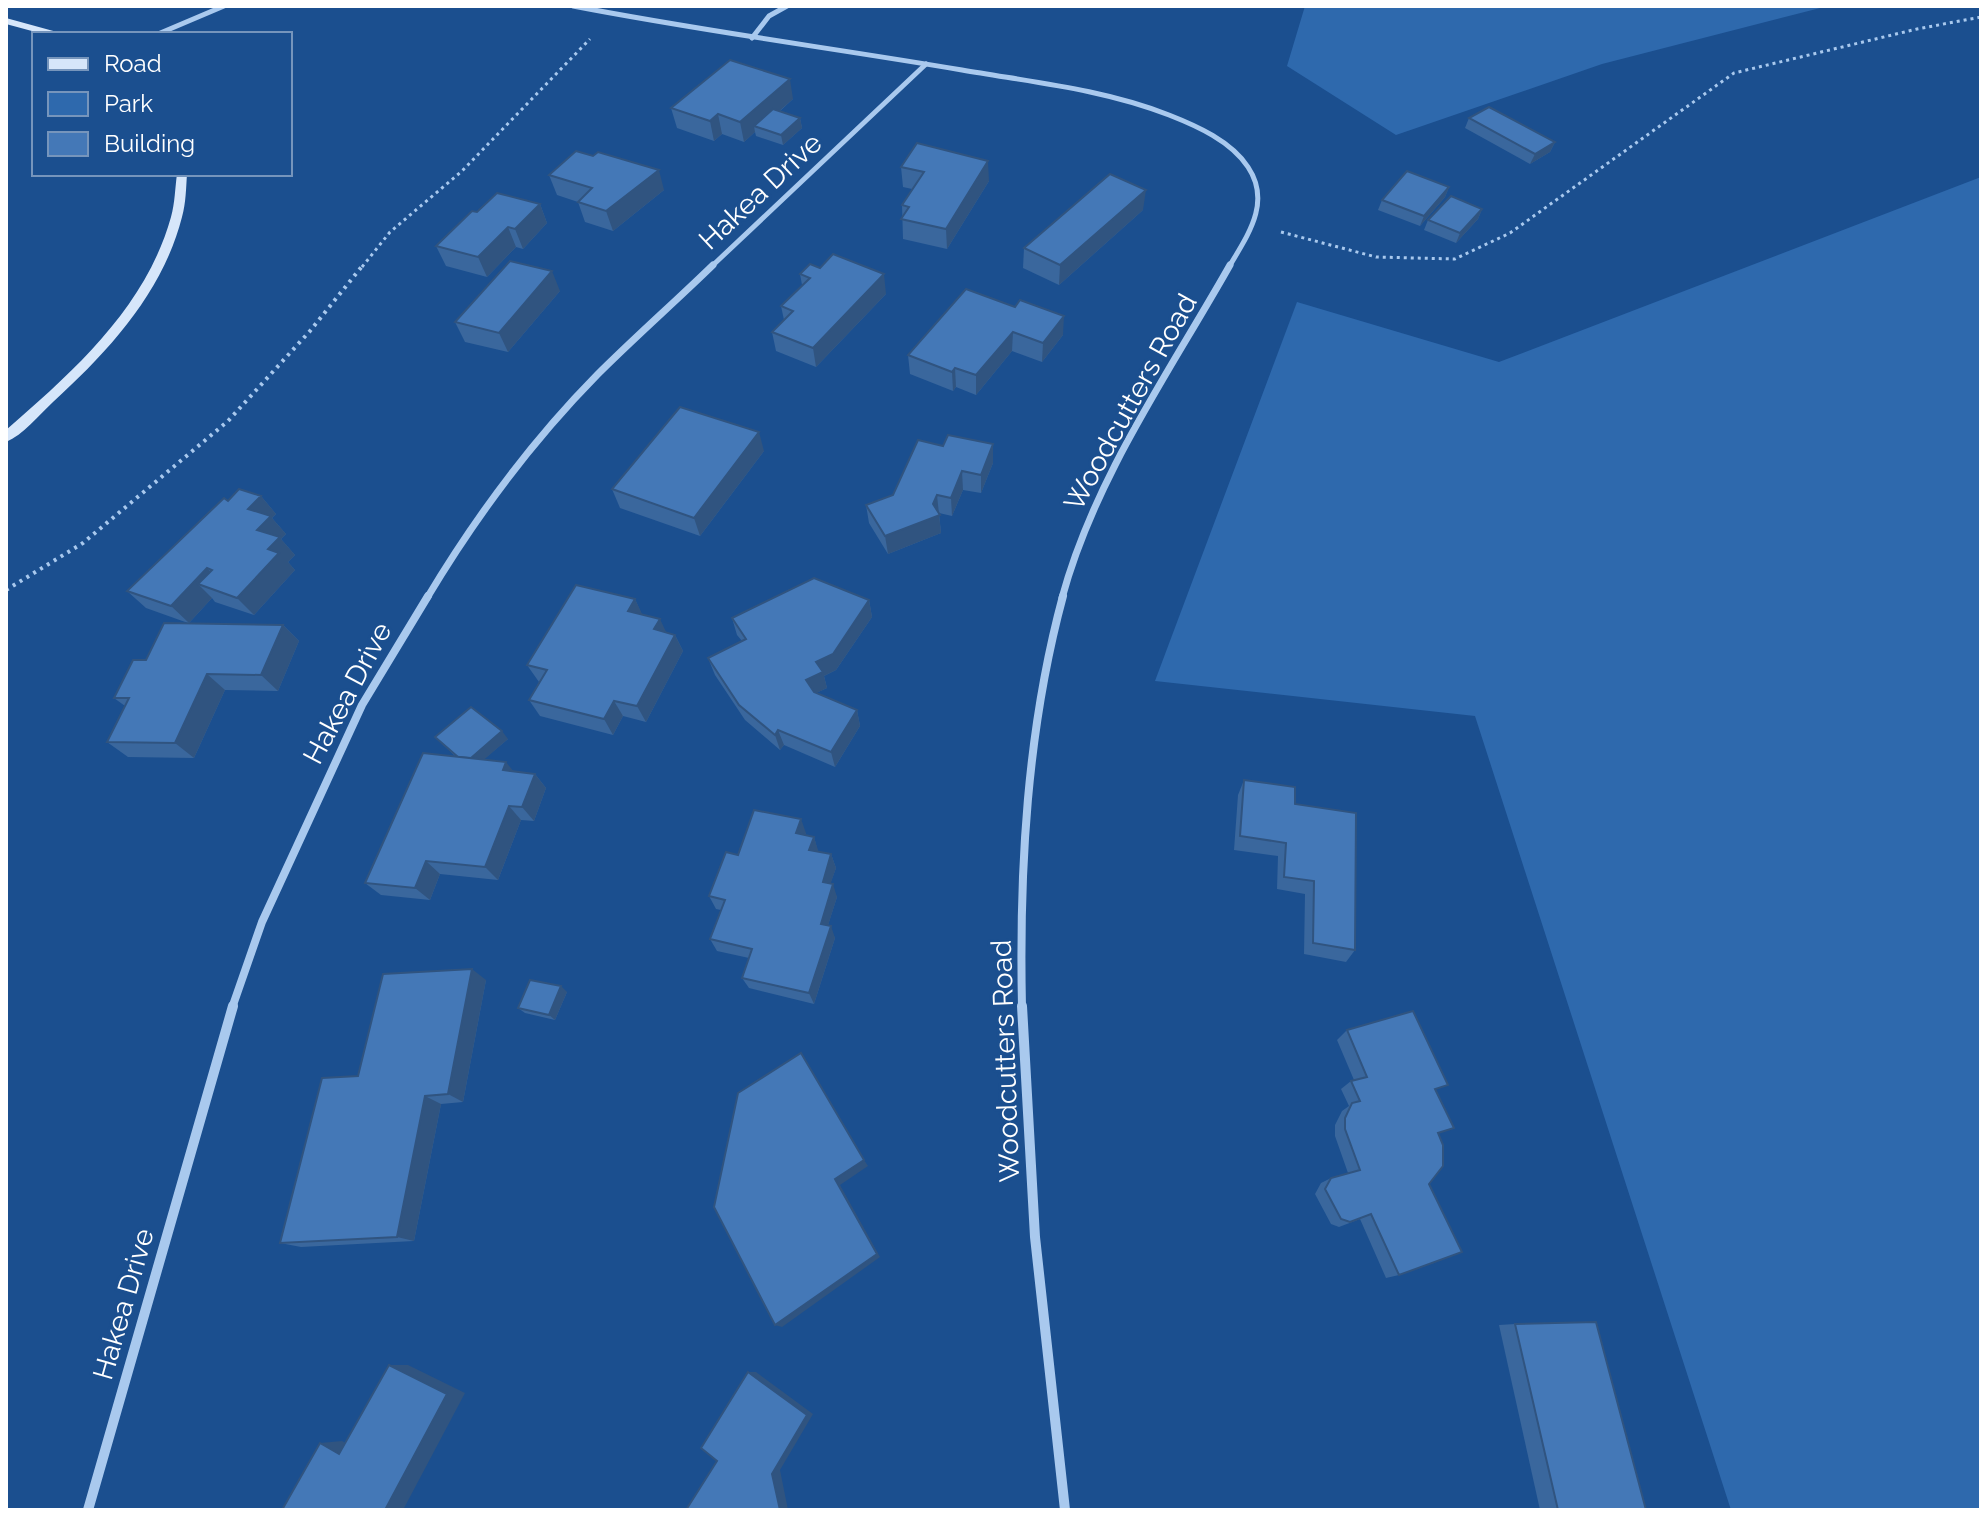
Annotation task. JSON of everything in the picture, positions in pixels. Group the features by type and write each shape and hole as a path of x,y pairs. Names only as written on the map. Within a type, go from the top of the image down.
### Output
{"main road":[{"path":"6,21 47,32"},
{"path":"6,437 88,361 149,282 169,243 182,191 182,176"}],"street":[{"path":"163,32 224,6"},
{"name":"Woodcutters Road","path":"573,6 1109,97 1191,125 1222,142 1249,166 1259,193 1260,209 1254,224 1090,514 1063,590 1048,648 1034,740 1025,827 1020,953 1023,1078 1065,1510"},
{"path":"752,38 769,16 787,6"},
{"name":"Hakea Drive","path":"88,1510 224,1033 262,922 362,705 462,539 514,470 596,376 926,64"}],"path":[{"path":"6,590 83,543 228,421 310,331 390,232 462,171 613,14"},
{"path":"1254,224 1376,257 1455,259 1510,233 1734,73 1917,29 1981,17"}],"green space":[{"path":"1305,6 1828,6 1602,64 1396,135 1287,66"},
{"path":"1981,177 1981,1510 1731,1510 1475,716 1155,681 1297,302 1499,362"}],"building":[{"path":"730,60 790,79 740,122 718,114 710,121 671,108"},
{"path":"1489,107 1555,142 1535,154 1469,118"},
{"path":"773,109 800,118 781,135 754,126"},
{"path":"917,143 988,161 946,229 901,219 909,207 902,205 924,172 901,167"},
{"path":"576,151 593,156 598,152 659,170 606,211 578,202 592,188 549,175"},
{"path":"1407,171 1449,187 1424,216 1382,200"},
{"path":"1110,174 1146,190 1060,265 1024,248"},
{"path":"497,193 540,204 515,229 508,227 478,257 436,246 472,211 477,212"},
{"path":"1451,196 1482,209 1460,233 1428,220"},
{"path":"833,254 884,274 813,348 772,332 793,311 781,306 810,278 800,274 810,264 820,268"},
{"path":"510,261 552,271 499,333 455,322"},
{"path":"966,289 1015,307 1020,300 1064,316 1043,343 1013,332 976,375 955,368 952,372 908,355"},
{"path":"680,407 759,432 694,518 612,489"},
{"path":"948,435 993,444 981,475 962,471 951,498 937,495 933,504 940,515 885,536 866,505 893,495 918,440 943,446"},
{"path":"239,489 261,496 248,509 271,516 257,530 280,537 268,549 279,553 237,598 198,584 212,570 207,568 171,606 127,591 224,498 228,501"},
{"path":"814,578 869,600 833,654 816,662 823,672 806,680 814,692 857,710 831,752 778,730 775,735 739,705 708,658 746,639 732,618"},
{"path":"576,585 635,599 628,611 660,619 654,629 675,635 637,706 614,701 604,719 529,700 547,670 527,665"},
{"path":"164,623 283,625 261,675 207,674 175,743 107,742 129,698 114,698 133,660 146,660"},
{"path":"471,707 502,731 471,758 458,757 435,737"},
{"path":"423,753 506,762 503,770 535,774 522,807 509,806 485,867 426,861 415,888 365,883"},
{"path":"1244,780 1295,787 1295,804 1356,813 1355,950 1313,943 1314,881 1284,877 1286,843 1240,836"},
{"path":"754,810 801,819 796,833 814,837 809,850 831,854 823,882 833,884 821,924 831,926 809,993 742,978 752,949 710,939 725,900 709,896 726,852 738,855"},
{"path":"472,969 448,1094 425,1096 397,1237 280,1243 322,1078 358,1076 383,974"},
{"path":"530,980 561,986 549,1015 518,1008"},
{"path":"1413,1011 1448,1085 1435,1089 1454,1128 1438,1133 1443,1145 1443,1166 1429,1184 1462,1252 1399,1275 1371,1214 1350,1222 1341,1219 1325,1189 1331,1178 1360,1170 1345,1129 1345,1118 1352,1103 1360,1101 1351,1081 1367,1077 1347,1030"},
{"path":"801,1053 864,1160 835,1179 877,1254 775,1325 714,1207 738,1093"},
{"path":"1596,1322 1646,1510 1558,1510 1515,1324"},
{"path":"389,1365 447,1394 385,1510 282,1510 320,1443 339,1454"},
{"path":"748,1372 807,1415 772,1474 780,1510 686,1510 717,1461 701,1448"}]}
